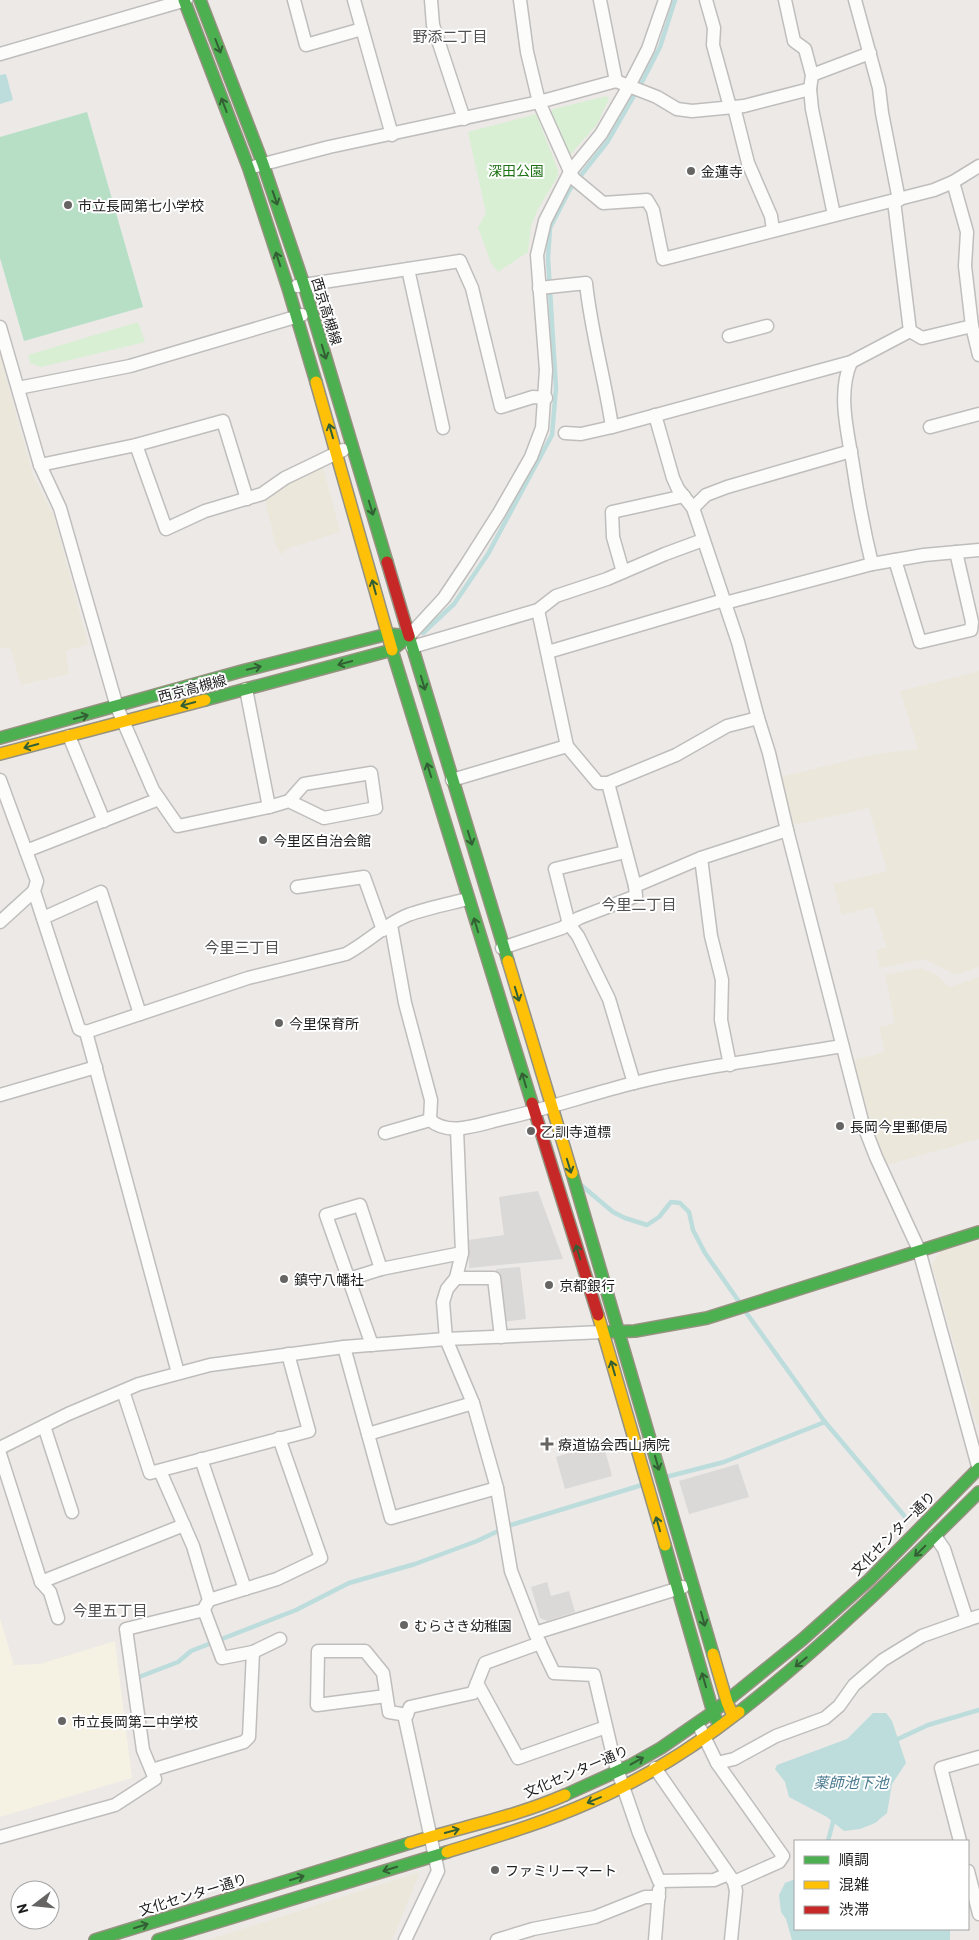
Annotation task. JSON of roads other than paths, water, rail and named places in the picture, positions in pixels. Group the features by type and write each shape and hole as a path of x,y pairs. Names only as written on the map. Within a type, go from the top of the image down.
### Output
{"street":[{"path":"0,54 185,0 249,169 297,317 392,650 603,1332 713,1712 719,1726"},
{"name":"西京高槻線","path":"200,0 263,164 304,285 411,641"},
{"path":"294,0 306,45 362,29"},
{"path":"354,0 392,135"},
{"path":"431,0 433,25 464,119"},
{"path":"520,0 527,52 539,102 575,178 603,203 647,200 653,210 663,259 897,200 953,182 979,166"},
{"path":"600,0 616,81"},
{"path":"411,641 444,598 499,513 531,456 542,428 546,398 546,370 537,255 545,221 575,178 601,134 636,89 665,0"},
{"path":"706,0 714,28 713,45 748,163 771,216 773,230"},
{"path":"785,0 794,41 805,49 812,74 810,88 812,109 834,215"},
{"path":"855,0 879,88 897,200 910,331"},
{"path":"812,74 870,53"},
{"path":"249,169 329,147 539,102 616,81 657,97 676,109 692,112 732,107 810,88"},
{"path":"953,182 968,232 965,266 974,291 972,326 979,354"},
{"path":"288,288 460,261 472,288 501,407 533,397 546,398"},
{"path":"408,269 443,428"},
{"path":"539,288 586,284 612,427"},
{"path":"18,388 130,366 312,313"},
{"path":"728,336 767,326"},
{"path":"910,331 922,338 972,326"},
{"path":"0,327 40,465 60,508 117,707 153,790 178,826 289,801 304,784 371,773 376,808 324,818 289,801"},
{"path":"565,433 581,434 612,427 851,362 910,331"},
{"path":"851,362 845,383 845,415 862,523 872,564"},
{"path":"930,427 979,414"},
{"path":"655,415 673,478 693,508 738,642 769,754 862,1121 876,1157 919,1250 979,1469"},
{"path":"40,465 136,444 223,420 247,499"},
{"path":"136,444 166,529 205,511 262,494 285,478 337,452 353,447"},
{"path":"693,508 706,495 727,487 850,451"},
{"path":"623,572 613,536 612,512 684,496"},
{"path":"411,641 538,610 556,596 703,540"},
{"path":"548,652 724,602 872,564 924,554 979,550"},
{"path":"895,560 920,642 971,630 972,622 956,552"},
{"path":"538,610 567,746 598,783 608,783 676,755 727,726 758,718"},
{"name":"西京高槻線","path":"0,738 242,671 388,634 411,641"},
{"name":"西京高槻線","path":"0,754 392,650 411,641"},
{"path":"411,641 502,948 552,1106 727,1702 733,1716"},
{"path":"246,689 269,807"},
{"path":"69,736 104,821"},
{"path":"452,780 567,746"},
{"path":"0,780 37,880 34,891 0,922"},
{"path":"502,948 562,928 579,918 636,896 608,783"},
{"path":"26,851 159,799"},
{"path":"635,886 701,858 787,830"},
{"path":"625,852 555,869 569,924 578,936 609,999 634,1083"},
{"path":"701,858 710,936 722,980 721,1020 730,1065"},
{"path":"297,888 364,877 387,927 431,1100 430,1120 436,1126 457,1129 534,1112 634,1083 842,1046"},
{"path":"34,891 79,1029 86,1032 248,978 346,954 407,915 468,899"},
{"path":"43,918 100,892 140,1014"},
{"path":"86,1032 178,1373"},
{"path":"0,1095 96,1067"},
{"path":"385,1133 430,1120"},
{"path":"457,1129 462,1253 456,1278 446,1289 443,1302 446,1339 473,1403 497,1488 511,1571 538,1638 554,1673 594,1675 614,1760 639,1833 659,1881 655,1940"},
{"path":"372,1345 326,1216 360,1206 381,1269"},
{"path":"0,1448 44,1426 139,1384 210,1364 344,1347 446,1339 603,1332 619,1333 707,1318 979,1232"},
{"path":"348,1279 381,1269 462,1253"},
{"path":"456,1278 494,1278 501,1337"},
{"path":"344,1347 391,1518 497,1488"},
{"path":"123,1391 150,1473 160,1471 309,1431 288,1354"},
{"path":"368,1434 473,1403"},
{"path":"44,1426 72,1512"},
{"path":"0,1837 115,1805 155,1779 143,1750 126,1629 207,1605 245,1588 277,1579 321,1558 279,1438"},
{"path":"0,1454 41,1582 50,1592 58,1618"},
{"path":"201,1459 245,1588"},
{"name":"文化センター通り","path":"95,1940 432,1837 481,1824 548,1802 619,1770 661,1748 727,1702 803,1639 869,1580 979,1469"},
{"path":"160,1471 193,1546 222,1658 253,1652 280,1639"},
{"path":"158,1940 517,1831 603,1796 624,1785 655,1768 719,1726 812,1654 881,1591 979,1492"},
{"path":"41,1582 184,1525"},
{"path":"717,1763 734,1759 776,1736 825,1718 839,1706 854,1685 883,1660 922,1636 973,1618 944,1549 935,1536"},
{"path":"405,1940 438,1871 432,1837 404,1720 410,1707 473,1693 485,1663 538,1638 693,1584"},
{"path":"386,1696 317,1705 318,1651 365,1651 383,1673 389,1712 407,1715"},
{"path":"152,1770 244,1742 249,1738 253,1652"},
{"path":"476,1683 518,1758 606,1727"},
{"path":"659,1881 731,1878 779,1862 783,1856 717,1763 699,1723"},
{"path":"960,1840 941,1768 979,1757"},
{"path":"655,1768 731,1878 736,1891 731,1940"},
{"path":"972,1874 979,1914"},
{"path":"497,1940 534,1934 595,1917 645,1897 659,1897"}],"water":[{"path":"6,74 13,100 0,104 0,75"},
{"name":"薬師池下池","path":"873,1713 886,1713 892,1721 906,1763 892,1784 887,1813 875,1823 860,1829 844,1831 827,1817 789,1797 785,1782 775,1769 777,1765 847,1739"},
{"path":"794,1879 794,1930 950,1930 950,1940 792,1940 786,1919 781,1912 779,1895 785,1883"}],"waterway":[{"path":"423,633 454,604 488,554 552,435 556,388 548,258 550,228 570,189 608,141 643,80 660,47 675,0"},
{"path":"581,1185 613,1212 647,1225 659,1217 671,1202 680,1203 689,1212 693,1230 705,1253 740,1303"},
{"path":"745,1311 825,1422 907,1519"},
{"path":"666,1477 724,1462 825,1422"},
{"path":"139,1677 178,1662 191,1651 296,1610 349,1583 415,1564 477,1541 511,1525 642,1485"},
{"path":"898,1739 928,1725 979,1710"},
{"path":"828,1840 833,1822"}],"place":[{"name":"金蓮寺","path":"691,171"},
{"name":"市立長岡第七小学校","path":"68,205"},
{"name":"今里区自治会館","path":"263,840"},
{"name":"今里保育所","path":"279,1023"},
{"name":"長岡今里郵便局","path":"840,1126"},
{"name":"乙訓寺道標","path":"531,1131"},
{"name":"鎮守八幡社","path":"284,1279"},
{"name":"京都銀行","path":"549,1285"},
{"name":"療道協会西山病院","path":"547,1444"},
{"name":"むらさき幼稚園","path":"404,1625"},
{"name":"市立長岡第二中学校","path":"62,1721"},
{"name":"ファミリーマート","path":"495,1870"}],"district":[{"name":"野添二丁目","path":"450,36"},
{"name":"今里二丁目","path":"639,904"},
{"name":"今里三丁目","path":"242,947"},
{"name":"今里五丁目","path":"110,1610"}],"park label":[{"name":"深田公園","path":"516,170"}]}
